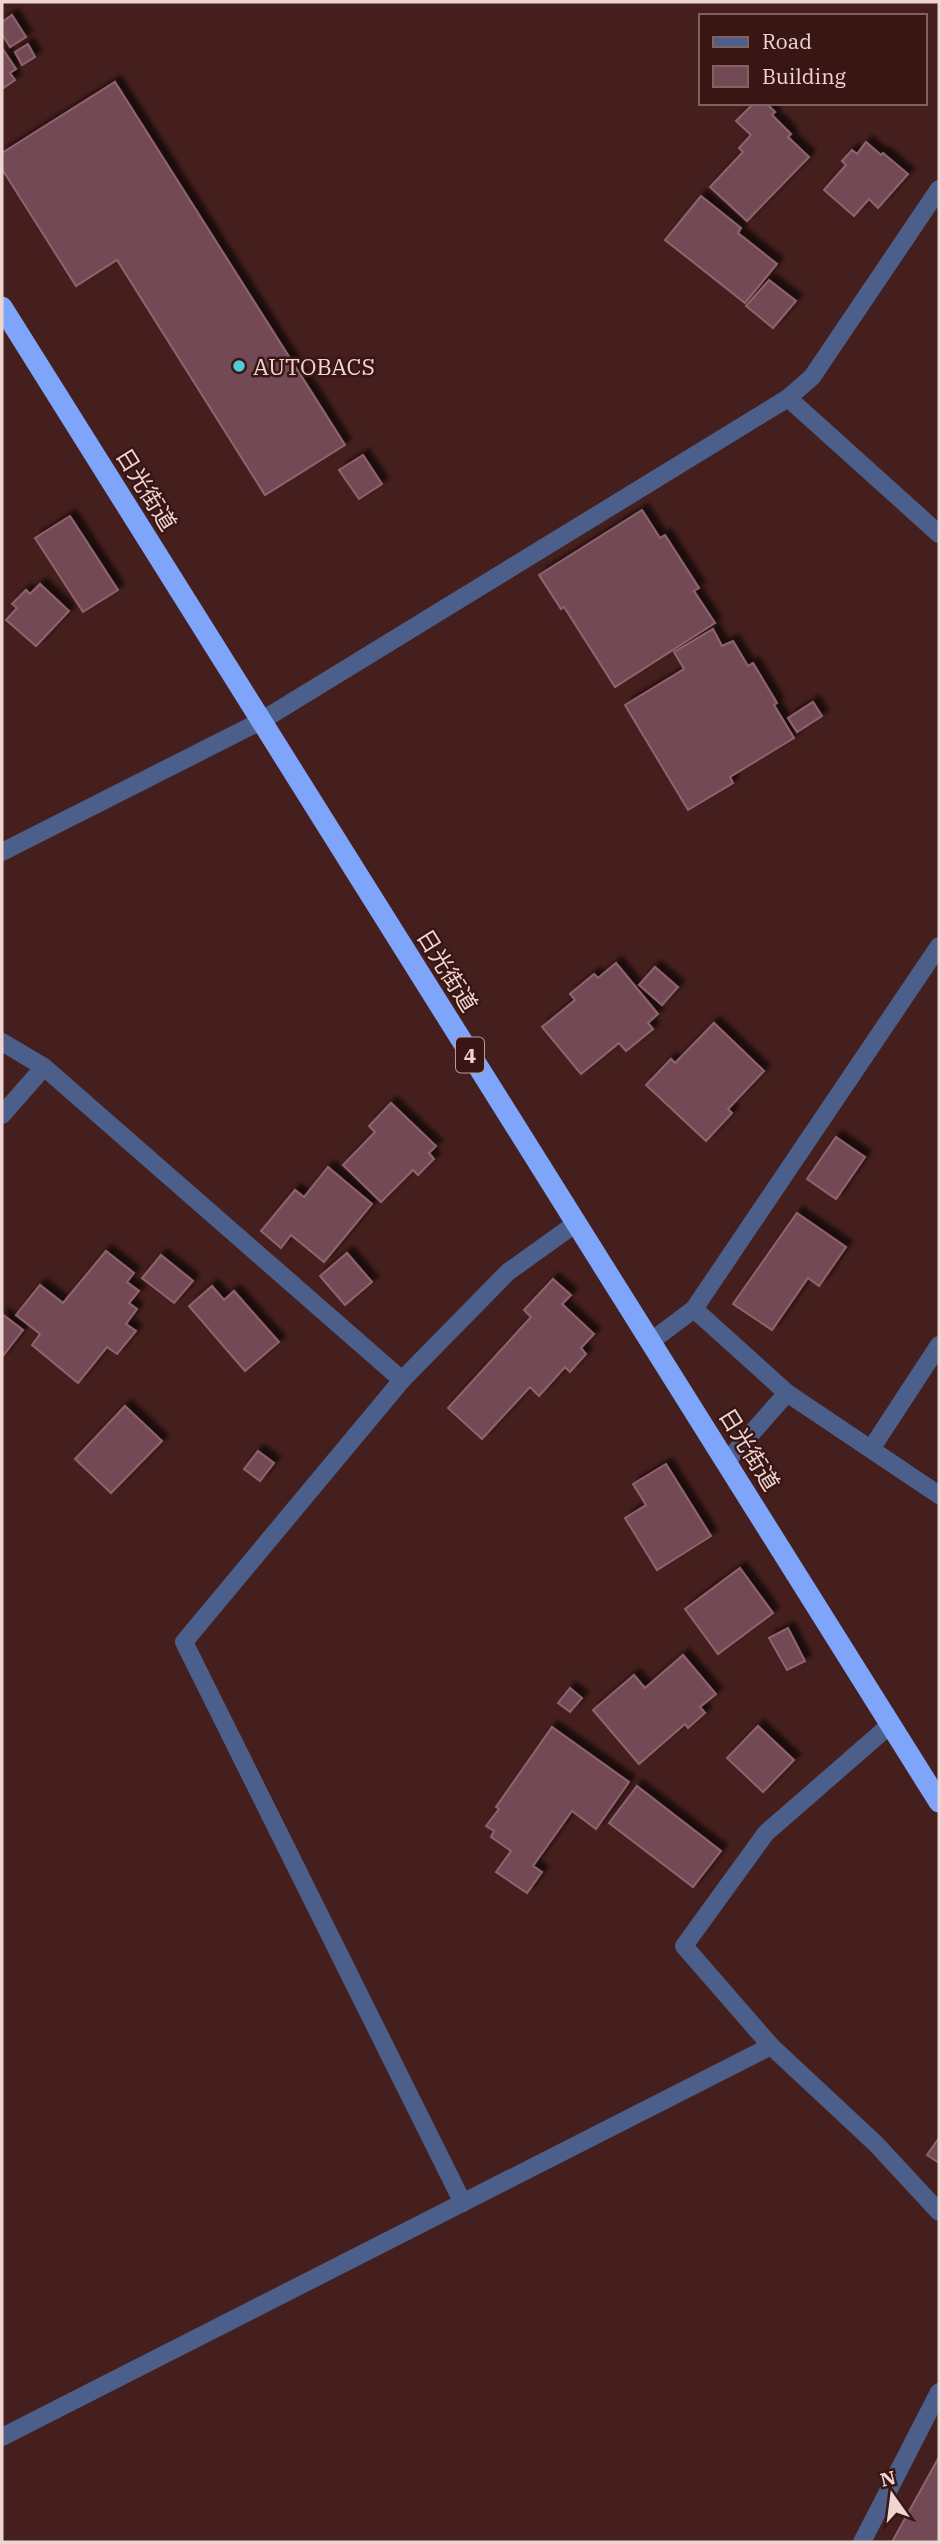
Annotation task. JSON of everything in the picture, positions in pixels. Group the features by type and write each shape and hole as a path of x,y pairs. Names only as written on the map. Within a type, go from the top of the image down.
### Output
{"highway":[{"name":"日光街道","path":"2,307 939,1802"}],"street":[{"path":"2,852 261,721 788,398 812,377 939,189"},
{"path":"788,398 939,534"},
{"path":"649,1342 694,1309 939,946"},
{"path":"2,1042 44,1068 402,1380"},
{"path":"2,1115 44,1068"},
{"path":"463,2203 184,1642 402,1380 508,1272 575,1224"},
{"path":"694,1309 787,1394 939,1495"},
{"path":"871,1450 939,1345"},
{"path":"727,1461 787,1394"},
{"path":"891,1724 766,1833 684,1946 771,2046 876,2144 939,2212"},
{"path":"2,2437 771,2046"},
{"path":"862,2542 939,2392"}],"building":[{"path":"12,15 26,37 10,47 2,34 2,22"},
{"path":"28,44 35,57 22,65 15,52"},
{"path":"2,48 16,69 10,73 15,80 2,89"},
{"name":"AUTOBACS","path":"115,82 345,445 265,495 117,260 76,286 2,169 2,153"},
{"path":"752,105 768,105 775,112 772,115 791,134 788,137 809,157 747,221 710,187 743,152 739,148 751,135 736,121"},
{"path":"866,142 908,174 878,208 869,199 854,216 824,190 846,165 842,161 852,150 857,154"},
{"path":"701,196 741,228 738,233 777,264 745,303 665,240"},
{"path":"769,280 796,301 773,328 746,306"},
{"path":"363,455 382,484 359,499 339,470"},
{"path":"642,510 660,538 665,535 699,588 694,591 715,623 615,687 564,607 561,609 539,575"},
{"path":"70,516 118,590 83,612 35,538"},
{"path":"40,584 69,611 36,646 6,620 17,608 12,604 26,590 30,594"},
{"path":"713,629 722,646 733,641 748,666 753,663 794,738 730,777 733,783 688,810 625,705 684,669 674,652"},
{"path":"813,702 822,716 797,732 788,718"},
{"path":"616,963 658,1014 648,1023 653,1029 626,1051 619,1043 581,1074 542,1027 575,1000 570,994 594,974 598,978"},
{"path":"655,967 678,987 662,1005 639,985"},
{"path":"714,1023 764,1071 728,1109 732,1113 706,1141 646,1085 671,1059 675,1063"},
{"path":"391,1103 436,1146 429,1153 434,1159 418,1175 413,1170 381,1202 343,1165 375,1132 369,1126"},
{"path":"836,1137 865,1157 836,1199 807,1179"},
{"path":"328,1167 372,1204 324,1262 291,1235 281,1248 261,1231 295,1190 304,1197"},
{"path":"797,1213 846,1247 819,1286 808,1278 772,1330 733,1304"},
{"path":"106,1251 134,1273 127,1282 139,1291 129,1303 137,1309 126,1324 136,1331 117,1354 107,1347 78,1383 32,1345 40,1334 16,1315 40,1285 63,1303"},
{"path":"347,1253 372,1282 345,1305 320,1276"},
{"path":"161,1255 193,1281 174,1303 142,1278"},
{"path":"553,1279 571,1295 562,1304 594,1334 581,1348 586,1354 570,1372 565,1367 539,1396 530,1387 482,1439 448,1408 531,1317 524,1310"},
{"path":"212,1286 224,1300 234,1291 279,1342 245,1371 189,1306"},
{"path":"2,1314 23,1330 2,1357"},
{"path":"125,1406 162,1441 111,1493 75,1459"},
{"path":"258,1451 274,1463 260,1481 244,1469"},
{"path":"666,1464 711,1536 657,1570 625,1518 646,1505 633,1484"},
{"path":"740,1568 773,1613 718,1654 685,1609"},
{"path":"788,1628 805,1661 787,1670 769,1638"},
{"path":"683,1655 716,1694 700,1707 705,1713 688,1728 685,1724 639,1764 593,1710 634,1675 645,1688"},
{"path":"570,1688 582,1698 570,1712 558,1703"},
{"path":"758,1726 794,1760 763,1792 727,1758"},
{"path":"552,1727 629,1782 596,1829 572,1811 533,1866 542,1872 527,1893 496,1872 511,1851 491,1837 494,1831 486,1826 499,1809 496,1807"},
{"path":"637,1786 721,1851 693,1887 609,1823"},
{"path":"939,2138 939,2163 927,2155"},
{"path":"939,2457 939,2542 892,2542"}],"place":[{"name":"AUTOBACS","path":"239,366"}]}
